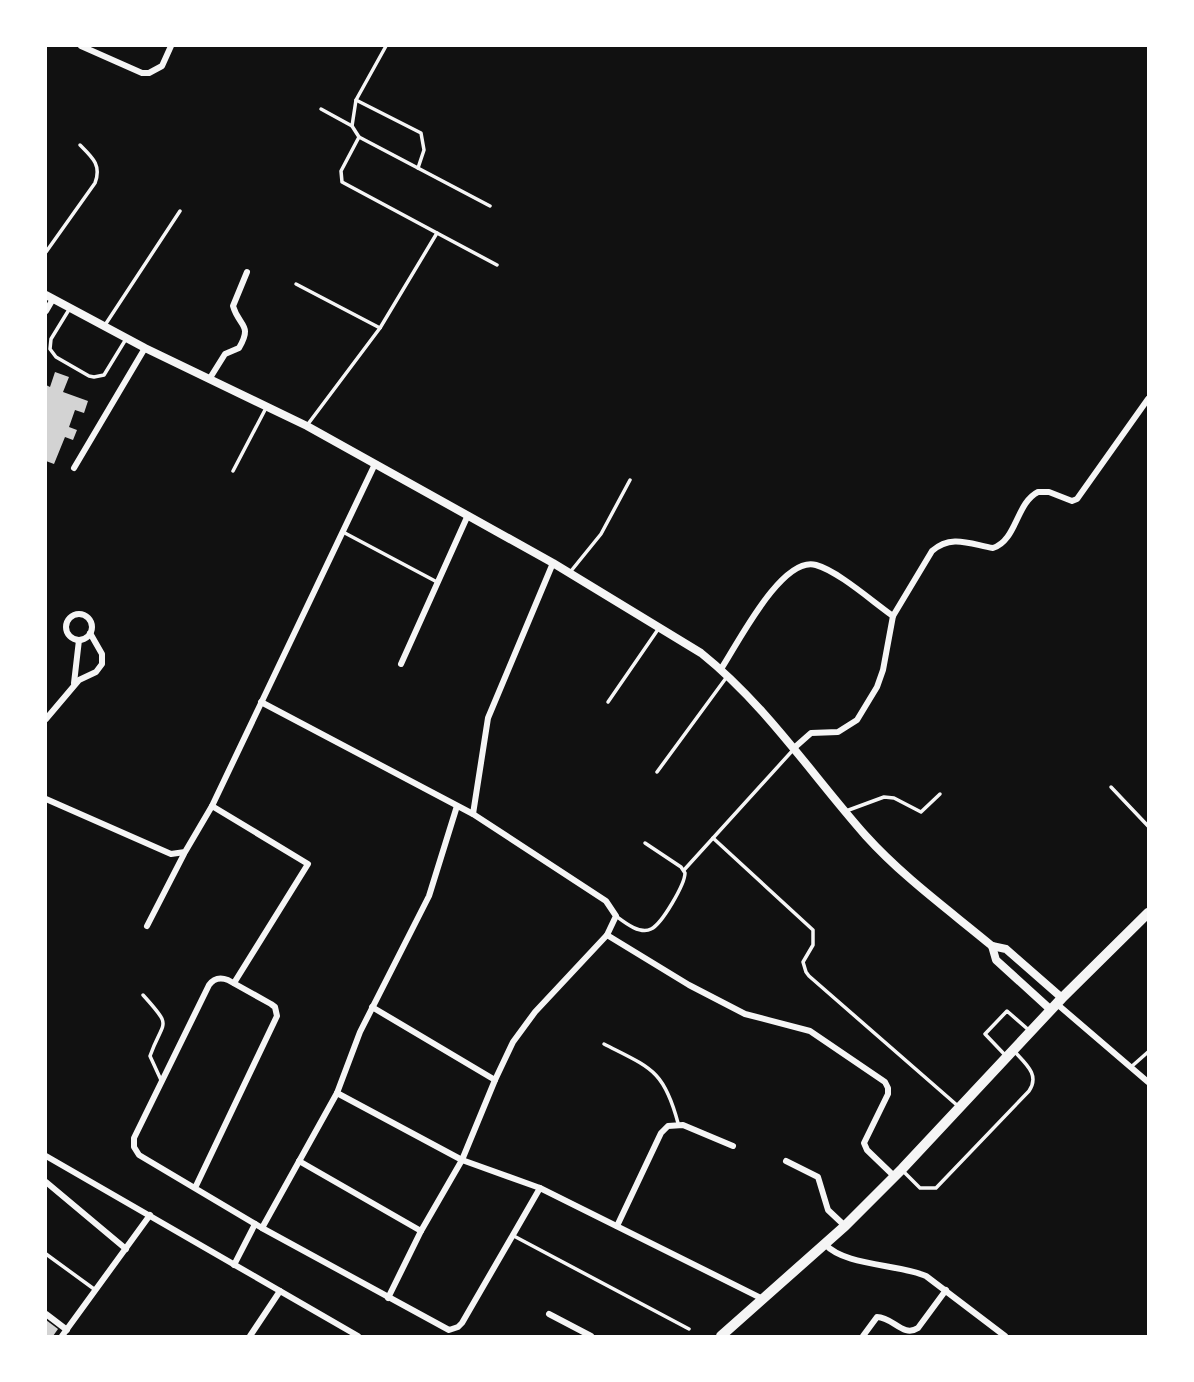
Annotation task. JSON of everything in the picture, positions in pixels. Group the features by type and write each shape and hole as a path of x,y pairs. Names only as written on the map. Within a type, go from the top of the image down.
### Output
{"main road":[{"path":"721,1336 845,1226 1057,1004 1149,913"}],"street":[{"path":"81,46 142,73 149,73 162,66 171,46"},
{"path":"209,378 223,356 239,348 245,335 244,326 233,306 247,272"},
{"path":"46,311 49,297 145,348 307,426 553,563 660,627 724,673 794,748 867,837 898,867 992,946 1006,949 1057,1004"},
{"path":"74,468 145,348"},
{"path":"794,748 811,733 838,732 857,720 877,687 883,670 893,616 932,551 941,543 953,540 993,548 1003,544 1034,494 1044,491 1072,501 1077,499 1149,399"},
{"path":"147,926 212,806 375,464"},
{"path":"401,664 468,515"},
{"path":"473,814 488,718 553,563"},
{"path":"724,673 772,590 799,566 816,565 830,571 893,616"},
{"path":"46,719 80,678 100,668 102,664 102,654 90,634 90,619 83,614 72,615 65,625 66,632 72,638 79,640 90,634"},
{"path":"74,685 79,640"},
{"path":"261,702 473,814 606,901 616,916 607,935 523,1029 495,1080 462,1160 421,1231 387,1298"},
{"path":"46,799 171,854 185,852"},
{"path":"212,806 308,864 233,983"},
{"path":"262,1228 337,1093 360,1032 429,896 457,806"},
{"path":"607,935 689,985 745,1014 810,1031 885,1082 888,1094 864,1143 867,1150 898,1173"},
{"path":"992,946 996,960 1057,1004 1149,1082"},
{"path":"195,1188 277,1016 275,1007 271,1004 221,978 212,981 134,1138 134,1147 139,1155 262,1228 449,1330 458,1327 540,1188"},
{"path":"372,1007 495,1080"},
{"path":"337,1093 462,1160 540,1188 764,1299"},
{"path":"617,1226 661,1133 668,1126 678,1123 733,1146"},
{"path":"46,1156 358,1336"},
{"path":"299,1161 421,1231"},
{"path":"786,1161 818,1177 828,1210 845,1226"},
{"path":"46,1182 126,1249"},
{"path":"46,1314 65,1333 150,1215"},
{"path":"234,1265 255,1224"},
{"path":"825,1244 829,1249 845,1256 920,1273 1005,1336"},
{"path":"863,1336 877,1317 884,1317 907,1332 913,1331 946,1290"},
{"path":"250,1336 280,1291"},
{"path":"550,1314 591,1336"}],"lane":[{"path":"386,46 356,100 353,131 359,137 490,206"},
{"path":"356,100 421,133 424,150 418,168"},
{"path":"321,109 352,126"},
{"path":"359,137 341,171 342,182 497,265"},
{"path":"46,252 98,175 96,162 79,145"},
{"path":"103,326 180,211"},
{"path":"307,426 380,328 437,233"},
{"path":"296,284 380,328"},
{"path":"70,308 51,339 50,349 56,357 89,376 103,374 127,338"},
{"path":"233,471 267,406"},
{"path":"570,573 601,534 630,480"},
{"path":"343,532 437,583"},
{"path":"608,702 660,627"},
{"path":"657,772 724,673"},
{"path":"616,916 628,925 645,930 650,930 659,922 684,883 684,870 794,748"},
{"path":"1111,787 1149,826"},
{"path":"846,811 884,797 894,798 921,812 940,794"},
{"path":"713,838 813,930 815,940 803,962 809,976 960,1107"},
{"path":"645,844 684,870"},
{"path":"143,995 162,1015 164,1023 150,1056 162,1082"},
{"path":"898,1173 920,1188 936,1188 1029,1091 1034,1082 1032,1072 985,1034 1007,1011 1031,1032"},
{"path":"604,1044 650,1068 661,1079 672,1100 678,1123"},
{"path":"1131,1067 1149,1052"},
{"path":"512,1235 689,1329"},
{"path":"46,1254 96,1290"}],"building":[{"path":"55,372 69,377 63,392 88,401 84,413 75,410 69,427 77,430 73,440 65,437 54,464 46,461 46,385 50,387"},
{"path":"46,1320 58,1329 53,1336 46,1336"}]}
